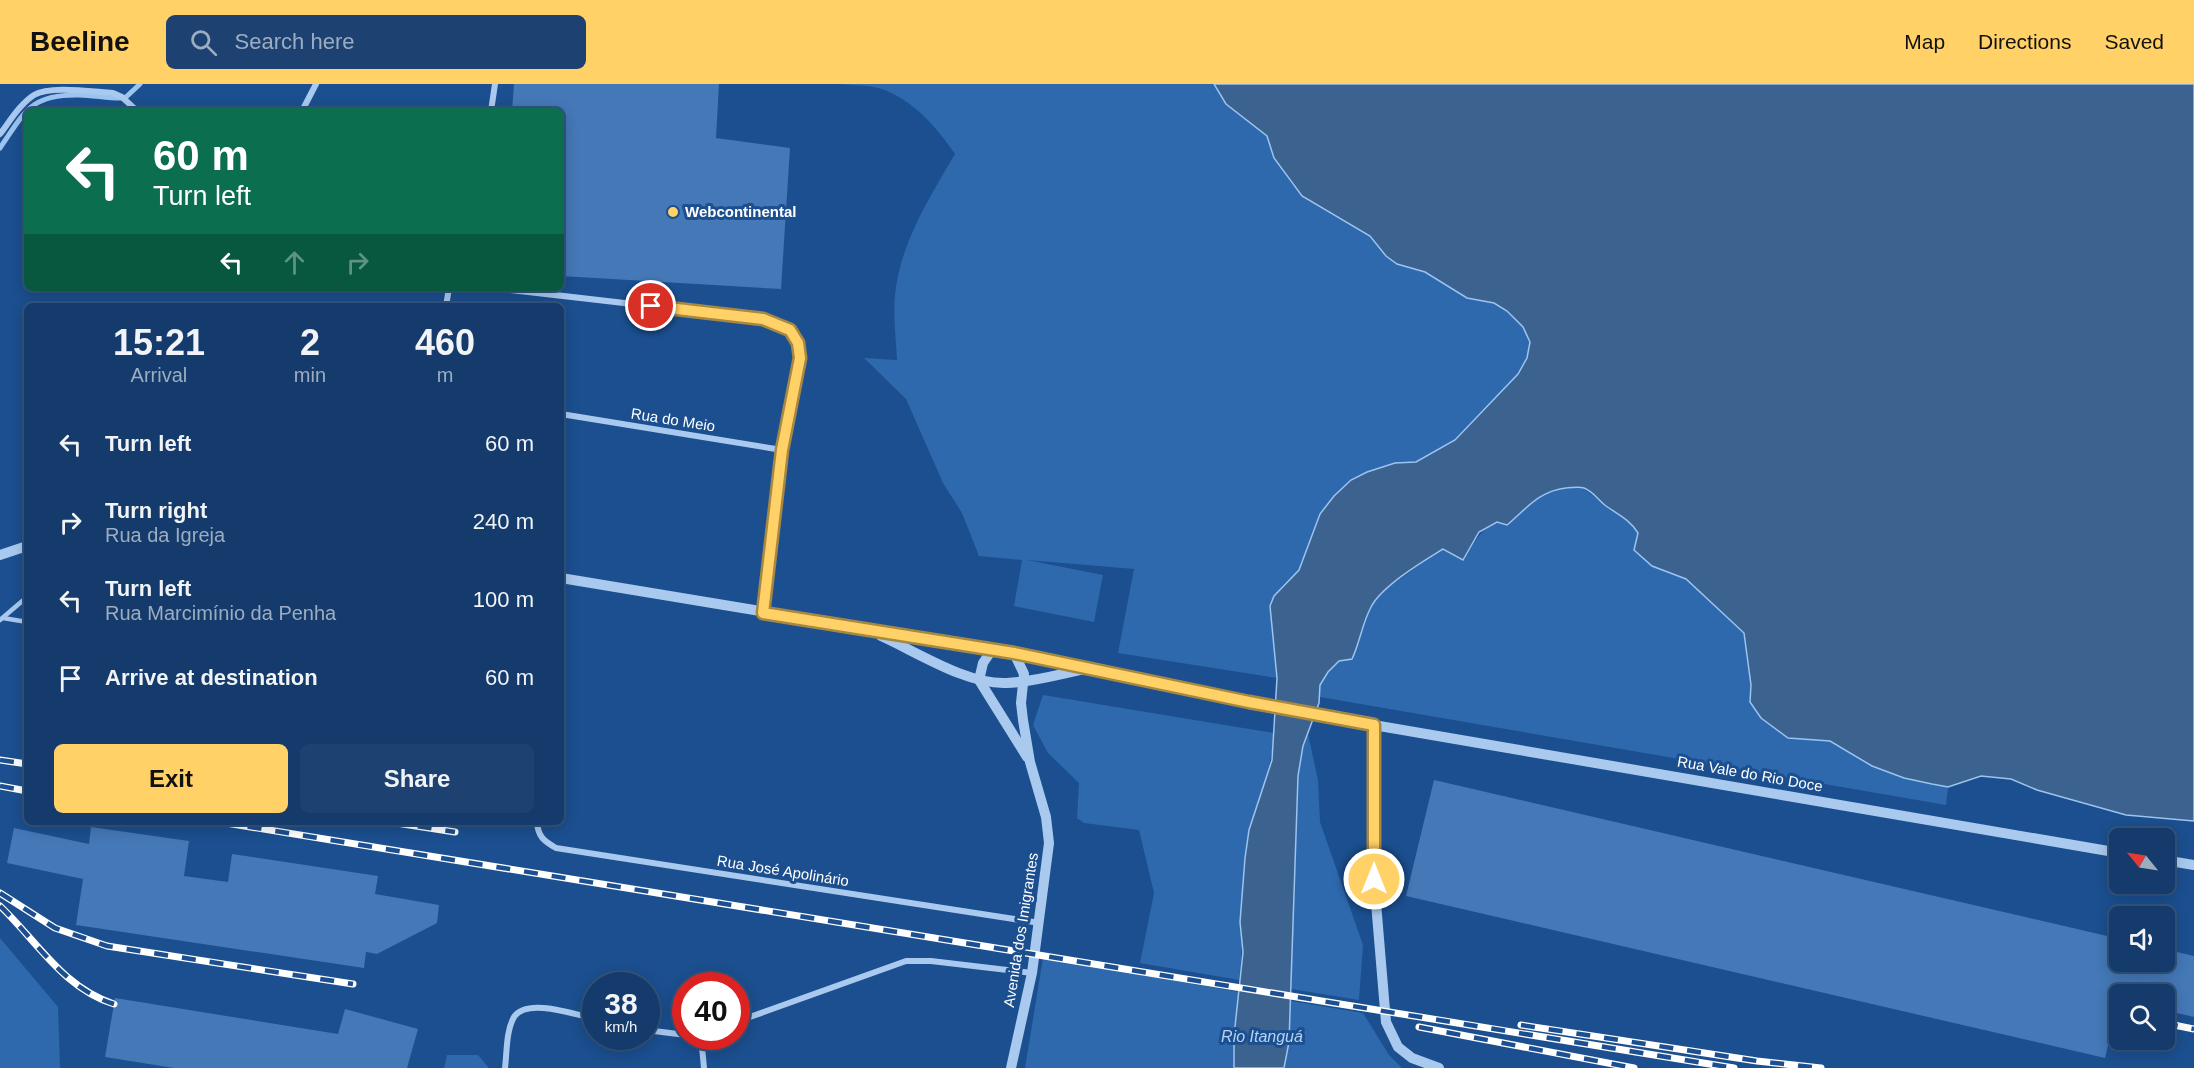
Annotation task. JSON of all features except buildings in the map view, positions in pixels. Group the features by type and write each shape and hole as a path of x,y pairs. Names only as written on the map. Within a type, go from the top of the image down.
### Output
{"street":[{"path":"304,108 316,84"},
{"path":"491,108 495,84"},
{"path":"0,134 26,102 36,94 47,91 113,93 122,97 134,108"},
{"path":"520,291 763,319 790,330 798,343 800,358 782,450 763,613"},
{"name":"Rua do Meio","path":"564,414 782,450"},
{"path":"0,555 24,547"},
{"name":"Rua Vale do Rio Doce","path":"564,582 1014,653 1322,716 2109,852"},
{"path":"869,630 979,680 1006,683 1091,668"},
{"path":"979,680 983,663 992,650"},
{"name":"Avenida dos Imigrantes","path":"1011,1068 1032,974 1049,843 1046,817 1030,762 1021,703 1024,681 1022,667 1014,653"},
{"name":"Avenida dos Imigrantes","path":"979,680 1030,762"},
{"path":"1374,725 1374,879 1386,1022 1392,1040 1398,1047 1412,1058 1439,1068"},
{"name":"Rua José Apolinário","path":"537,825 538,832 544,842 556,848 1040,924"},
{"path":"2175,862 2194,865"},
{"path":"750,1017 914,960 1032,974"},
{"path":"505,1068 509,1031 515,1015 526,1008 538,1006 582,1016"},
{"path":"702,1050 704,1068"}],"lane":[{"path":"1,619 24,600"},
{"path":"1,619 24,622"}],"shaded area":[{"path":"837,84 1214,84 1226,104 1267,136 1274,158 1292,184 1317,205 1370,236 1386,256 1397,264 1425,272 1467,298 1494,303 1507,311 1523,327 1530,342 1527,358 1518,374 1455,440 1416,463 1395,463 1351,480 1320,514 1299,570 1282,586 1270,605 1277,678 1118,653 1134,569 1027,560 1103,575 1094,622 1014,606 1022,560 979,556 962,513 943,483 906,399 864,358 897,360 894,303 903,257 918,221 955,154 940,133 910,104 887,91 874,87"},
{"path":"1581,487 1632,523 1638,533 1744,633 1751,685 1750,703 1761,718 1788,738 1830,741 1872,766 1904,778 1948,787 1946,805 1320,697 1320,685 1328,671 1359,644 1364,621 1372,604 1386,589 1443,548 1464,560 1479,536 1490,526 1518,516 1530,502 1546,494"},
{"path":"1043,695 1274,733 1266,779 1245,855 1239,980 1140,963 1154,893 1139,830 1084,823 1077,818 1079,783 1048,753 1033,725"},
{"path":"1308,734 1318,780 1320,822 1363,945 1359,1000 1291,989 1298,776 1303,746"},
{"path":"0,938 58,1007 60,1068 0,1068"},
{"path":"1043,958 1239,992 1234,1036 1234,1068 1025,1068"},
{"path":"1291,1001 1363,1013 1389,1055 1402,1068 1284,1068 1289,1042"},
{"path":"447,1055 478,1055 489,1068 444,1068"}],"water":[{"name":"Rio Itanguá","path":"1214,84 2194,84 2194,821 2126,815 2037,790 2011,779 1981,776 1948,787 1932,784 1904,778 1872,766 1830,741 1788,738 1761,718 1750,702 1751,685 1744,633 1686,579 1652,566 1634,550 1638,533 1635,528 1591,492 1580,487 1556,490 1540,497 1507,525 1497,522 1479,532 1463,560 1443,549 1393,583 1371,607 1352,659 1339,661 1320,685 1319,703 1303,746 1298,776 1289,1042 1284,1068 1234,1068 1234,1036 1243,952 1240,922 1245,858 1249,830 1272,760 1277,678 1270,606 1274,596 1299,570 1320,514 1334,496 1351,480 1367,472 1395,463 1416,462 1455,440 1518,374 1527,358 1530,342 1523,327 1507,311 1494,303 1467,298 1425,272 1397,264 1386,256 1370,236 1302,196 1274,158 1267,136 1226,104"}],"waterway":[{"path":"30,108 39,102 63,96 125,98 140,84"},
{"path":"0,148 24,114"}],"railway":[{"path":"0,760 24,764"},
{"path":"0,786 24,790"},
{"path":"238,825 1734,1068"},
{"path":"410,825 455,832"},
{"path":"0,893 55,928 107,946 353,984"},
{"path":"0,906 65,975 96,997 114,1004"},
{"path":"1521,1025 1757,1061 1821,1068"},
{"path":"2175,1025 2194,1029"},
{"path":"1419,1027 1634,1068"}],"place":[{"name":"Webcontinental","path":"673,212"}],"route":[{"path":"651,306 763,319 790,330 798,343 800,358 782,450 763,613 1014,653 1249,702 1374,725 1374,879"}]}
